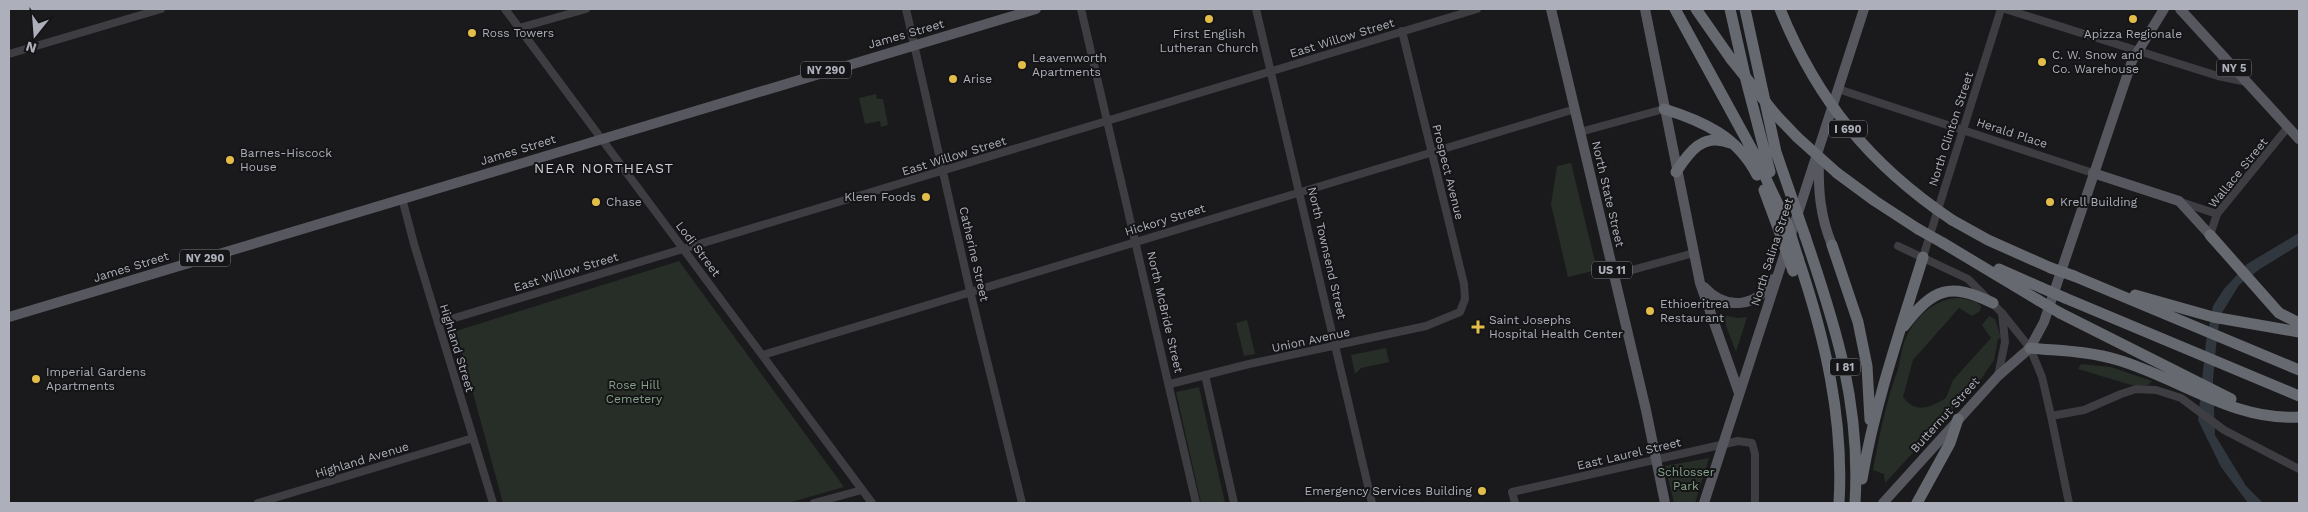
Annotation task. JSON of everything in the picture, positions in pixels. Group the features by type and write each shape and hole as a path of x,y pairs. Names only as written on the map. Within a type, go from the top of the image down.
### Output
{"highway":[{"path":"1675,9 1756,157 1784,231 1793,271 1824,344"},
{"path":"1696,9 1776,115 1797,137 1837,172 1875,201 1918,229 2060,313 2237,406"},
{"name":"I 81","path":"1730,9 1762,147 1784,231 1798,258 1824,344 1839,432 1841,467 1839,503"},
{"name":"I 81","path":"1745,9 1776,152 1831,313 1853,409 1857,503"},
{"path":"1748,9 1750,29"},
{"name":"I 690","path":"1780,9 1811,75 1844,125 1873,157 1904,185 1952,220 1988,240 2098,286 2181,314"},
{"path":"1664,109 1714,130 1732,140 1751,164 1784,231"},
{"path":"1676,172 1689,152 1701,142 1719,140 1738,147"},
{"path":"2210,235 2261,295 2279,312 2299,323"},
{"path":"1943,243 2065,298 2299,396"},
{"path":"1832,245 1858,322 1867,366 1870,432"},
{"path":"1857,503 1870,432 1923,257"},
{"path":"1897,339 1915,312 1934,296 1942,292 1963,290 1993,303"},
{"path":"2181,314 2299,332"},
{"path":"2181,314 2238,344 2299,370"},
{"path":"2030,348 2103,356 2237,406 2266,415 2299,417"},
{"path":"1917,503 1950,443 1958,419"}],"main road":[{"name":"James Street","path":"9,317 914,44 1036,9"},
{"name":"North State Street","path":"1551,9 1646,410 1665,503"},
{"path":"1645,9 1676,172 1700,283 1739,393"},
{"name":"North Salina Street","path":"1704,503 1864,9"},
{"path":"2030,348 2044,322 2093,173 2137,51 2164,9"},
{"name":"NY 5","path":"2180,9 2299,138"},
{"path":"1819,144 1819,202 1824,226 1832,245"},
{"name":"Herald Place","path":"2093,173 2179,201 2210,235"},
{"path":"1700,283 1712,296 1725,302 1748,303 1763,293 1783,260"},
{"name":"Butternut Street","path":"1882,503 1998,376 2030,348"}],"street":[{"path":"9,54 160,9"},
{"name":"Lodi Street","path":"504,9 872,503"},
{"path":"519,28 586,9"},
{"name":"Catherine Street","path":"906,9 970,291 1022,503"},
{"name":"North McBride Street","path":"1081,9 1109,121 1196,503"},
{"name":"North Townsend Street","path":"1256,9 1301,192 1372,503"},
{"name":"East Willow Street","path":"438,324 683,248 1478,9"},
{"path":"2003,9 2218,76 2247,82"},
{"name":"North Clinton Street","path":"1923,257 1962,130 2003,9"},
{"name":"Prospect Avenue","path":"1402,31 1464,284 1464,304 1456,316"},
{"name":"Herald Place","path":"1838,89 2093,173"},
{"name":"Hickory Street","path":"763,355 1136,240 1575,109"},
{"path":"1580,132 1664,109"},
{"name":"Wallace Street","path":"2210,235 2217,214 2288,127"},
{"name":"Highland Street","path":"402,198 472,438 493,503"},
{"name":"Herald Place","path":"2179,201 2217,214"},
{"path":"1898,246 1968,279 2002,313 2030,348 2042,377 2069,503"},
{"path":"1614,275 1694,253"},
{"path":"1998,376 2004,342 2002,313"},
{"name":"Union Avenue","path":"1170,384 1426,326 1456,316"},
{"path":"1205,375 1234,503"},
{"path":"2051,416 2084,410 2136,389 2156,390 2172,394 2190,404 2224,430 2299,469"},
{"name":"Highland Avenue","path":"258,503 472,438"},
{"name":"East Laurel Street","path":"1515,503 1512,492 1738,441 1752,443 1755,454 1755,503"},
{"path":"814,503 862,490"}],"green space":[{"path":"876,94 877,99 883,99 888,125 881,127 880,121 865,124 859,98"},
{"path":"1571,163 1597,270 1568,277 1551,204 1557,166"},
{"name":"Rose Hill Cemetery","path":"679,261 844,487 788,503 503,503 456,331"},
{"path":"1961,298 1976,302 1981,306 1980,311 1972,316 1959,308 1913,360 1903,397 1913,406 1923,408 1946,398 1953,380 1991,338 1982,325 1989,316 1995,319 2001,338 1998,339 1994,360 1981,379 1885,483 1884,474 1873,470 1886,406 1906,337 1924,312 1942,302"},
{"path":"1722,315 1738,318 1747,317 1736,352"},
{"path":"1247,320 1255,354 1244,356 1236,323"},
{"path":"1386,348 1389,362 1361,368 1355,374 1351,355"},
{"path":"2081,364 2111,367 2152,381 2148,385 2131,385 2078,369"},
{"path":"1199,387 1225,503 1201,503 1176,392"},
{"name":"Schlosser Park","path":"1709,458 1695,503 1674,503 1665,466"}],"shaded area":[{"path":"2299,233 2299,245 2260,269 2239,285 2220,316 2213,380 2215,435 2246,486 2263,503 2248,503 2221,467 2198,420 2206,342 2213,306 2224,289 2247,264"}],"place":[{"name":"First English Lutheran Church","path":"1209,19"},
{"name":"Apizza Regionale","path":"2133,19"},
{"name":"Ross Towers","path":"472,33"},
{"name":"C. W. Snow and Co. Warehouse","path":"2042,62"},
{"name":"Leavenworth Apartments","path":"1022,65"},
{"name":"Arise","path":"953,79"},
{"name":"Barnes-Hiscock House","path":"230,160"},
{"name":"Kleen Foods","path":"926,197"},
{"name":"Chase","path":"596,202"},
{"name":"Krell Building","path":"2050,202"},
{"name":"Ethioeritrea Restaurant","path":"1650,311"},
{"name":"Saint Josephs Hospital Health Center","path":"1478,327"},
{"name":"Imperial Gardens Apartments","path":"36,379"},
{"name":"Emergency Services Building","path":"1482,491"}],"district":[{"name":"NEAR NORTHEAST","path":"604,168"}]}
